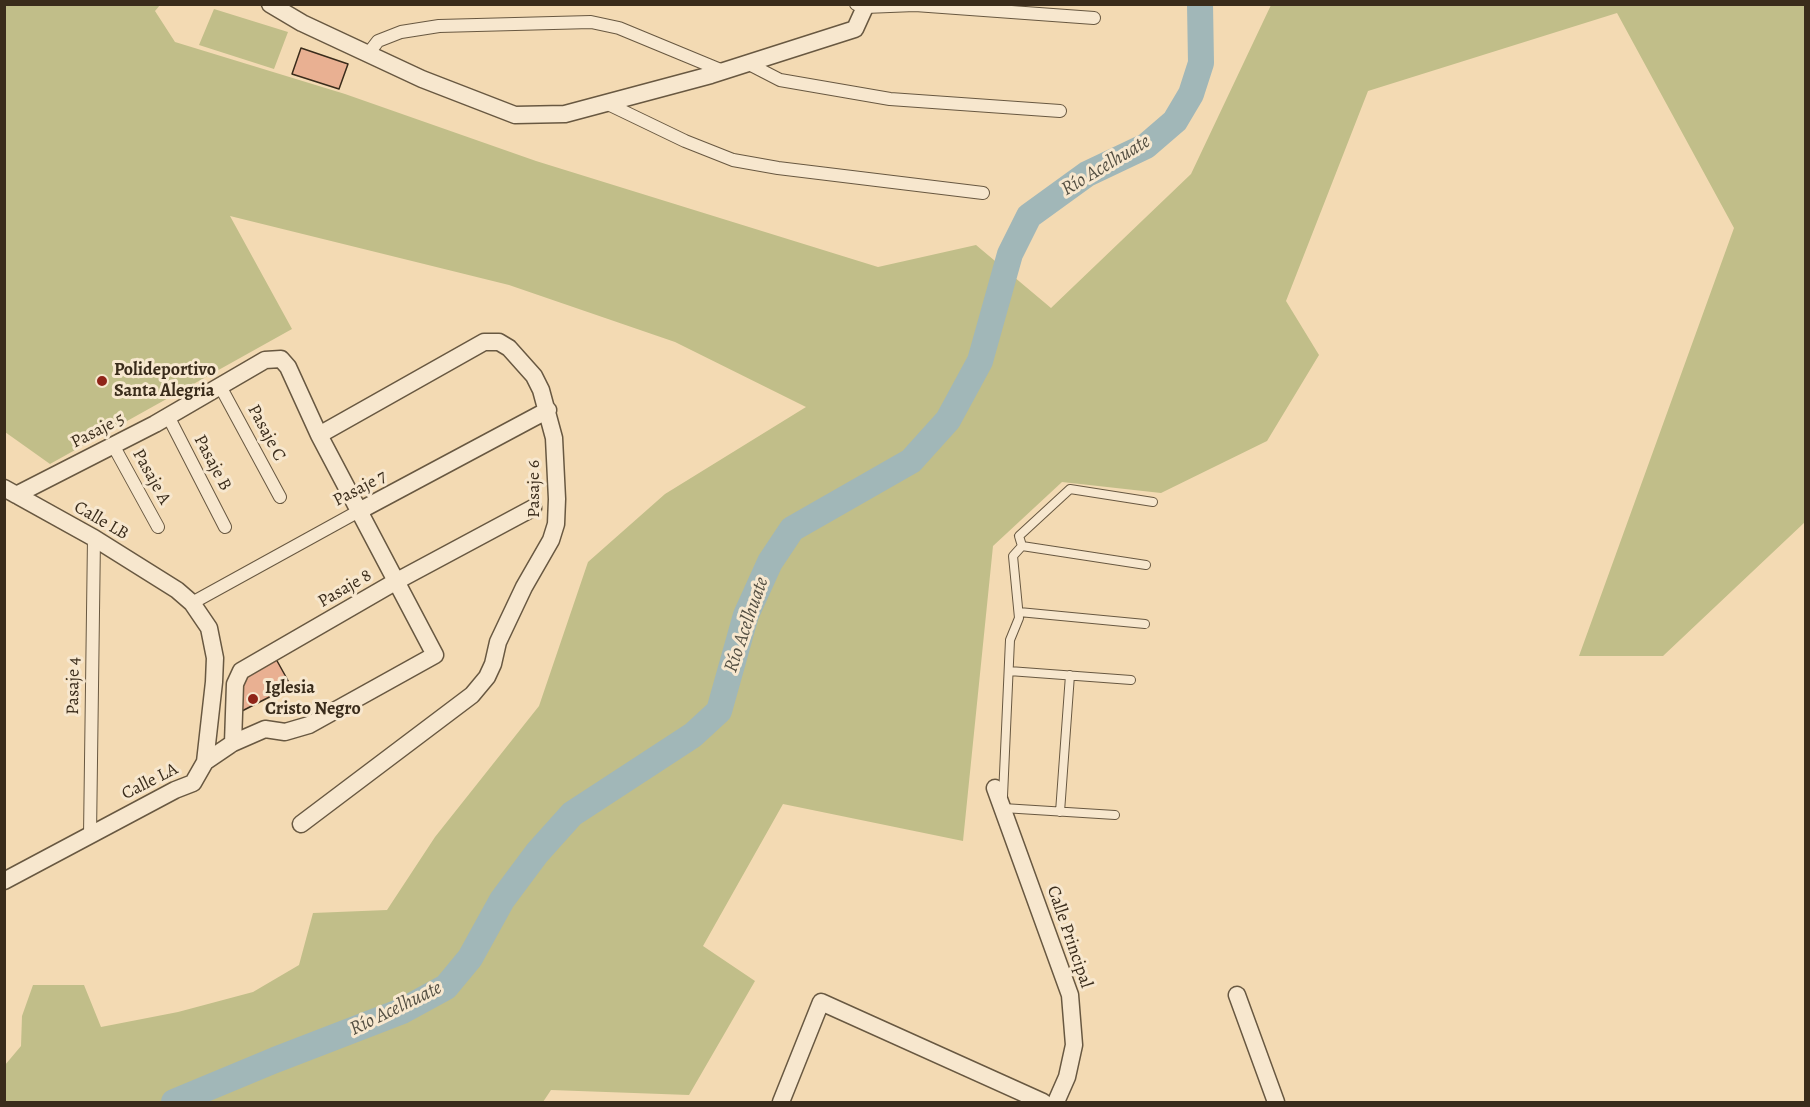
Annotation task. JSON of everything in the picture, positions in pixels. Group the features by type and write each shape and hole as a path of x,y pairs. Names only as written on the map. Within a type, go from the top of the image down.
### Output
{"street":[{"path":"273,5 302,23 422,79 514,115 565,114 723,71 855,29 861,6 915,5 1094,18"},
{"path":"368,54 378,41 401,32 439,26 591,22 619,28 723,71"},
{"path":"747,63 780,80 890,99 1060,111"},
{"path":"606,103 685,141 733,160 778,168 983,193"},
{"name":"Pasaje 6","path":"301,824 472,695 487,678 494,664 498,642 556,524 554,438 548,410 534,376 509,348 499,342 484,342 319,435"},
{"name":"Pasaje 5","path":"10,491 112,445 168,416 265,360 281,359 288,367 319,435"},
{"name":"Pasaje C","path":"220,386 279,497"},
{"name":"Pasaje 7","path":"192,603 548,410"},
{"name":"Pasaje B","path":"168,416 225,527"},
{"path":"205,762 233,743 265,729 285,732 309,725 435,655 319,435"},
{"name":"Pasaje A","path":"112,445 158,527"},
{"name":"Calle LB","path":"10,491 94,538 177,590 192,603"},
{"name":"Pasaje 8","path":"233,743 235,684 241,671 395,582 533,508"},
{"name":"Pasaje 4","path":"90,835 94,538"},
{"path":"192,603 209,628 215,658 205,762"},
{"name":"Calle LA","path":"4,881 175,790 193,783 205,762"},
{"name":"Calle Principal","path":"995,788 1070,995 1074,1045 1067,1077 1056,1102"},
{"path":"1238,994 1276,1102"},
{"path":"781,1102 821,1002 1043,1102"}],"lane":[{"path":"1022,546 1019,536 1070,489 1153,501"},
{"path":"1022,546 1146,565"},
{"path":"1022,546 1013,556 1019,618 1010,640 1002,808 1115,815"},
{"path":"1019,612 1145,624"},
{"path":"1009,671 1131,680"},
{"path":"1060,812 1070,675"}],"shaded area":[{"path":"5,4 160,5 155,11 175,42 345,94 536,161 878,267 976,245 1051,308 1191,174 1271,5 1805,5 1805,522 1663,656 1579,656 1734,228 1617,13 1368,91 1286,301 1319,355 1267,441 1161,493 1062,482 993,546 963,841 783,804 703,946 755,981 689,1095 551,1090 543,1102 5,1102 5,1065 21,1046 22,1016 33,985 84,985 101,1027 178,1012 253,992 299,965 313,913 387,910 435,837 539,706 588,562 665,494 806,407 675,342 509,285 230,216 292,329 50,464 5,432"},
{"path":"214,9 288,32 274,69 199,45"}],"building":[{"path":"301,48 348,64 339,89 292,74"},
{"name":"Iglesia Cristo Negro","path":"276,659 291,686 240,712 240,678"}],"waterway":[{"name":"Río Acelhuate","path":"174,1102 402,1011 446,987 470,958 502,900 537,853 572,814 693,735 719,711 746,615 770,562 792,529 911,461 948,420 980,361 1010,254 1029,216 1087,174 1146,146 1175,121 1191,94 1201,63 1200,4"}],"place":[{"name":"Polideportivo Santa Alegria","path":"102,381"},
{"name":"Iglesia Cristo Negro","path":"253,699"}]}
